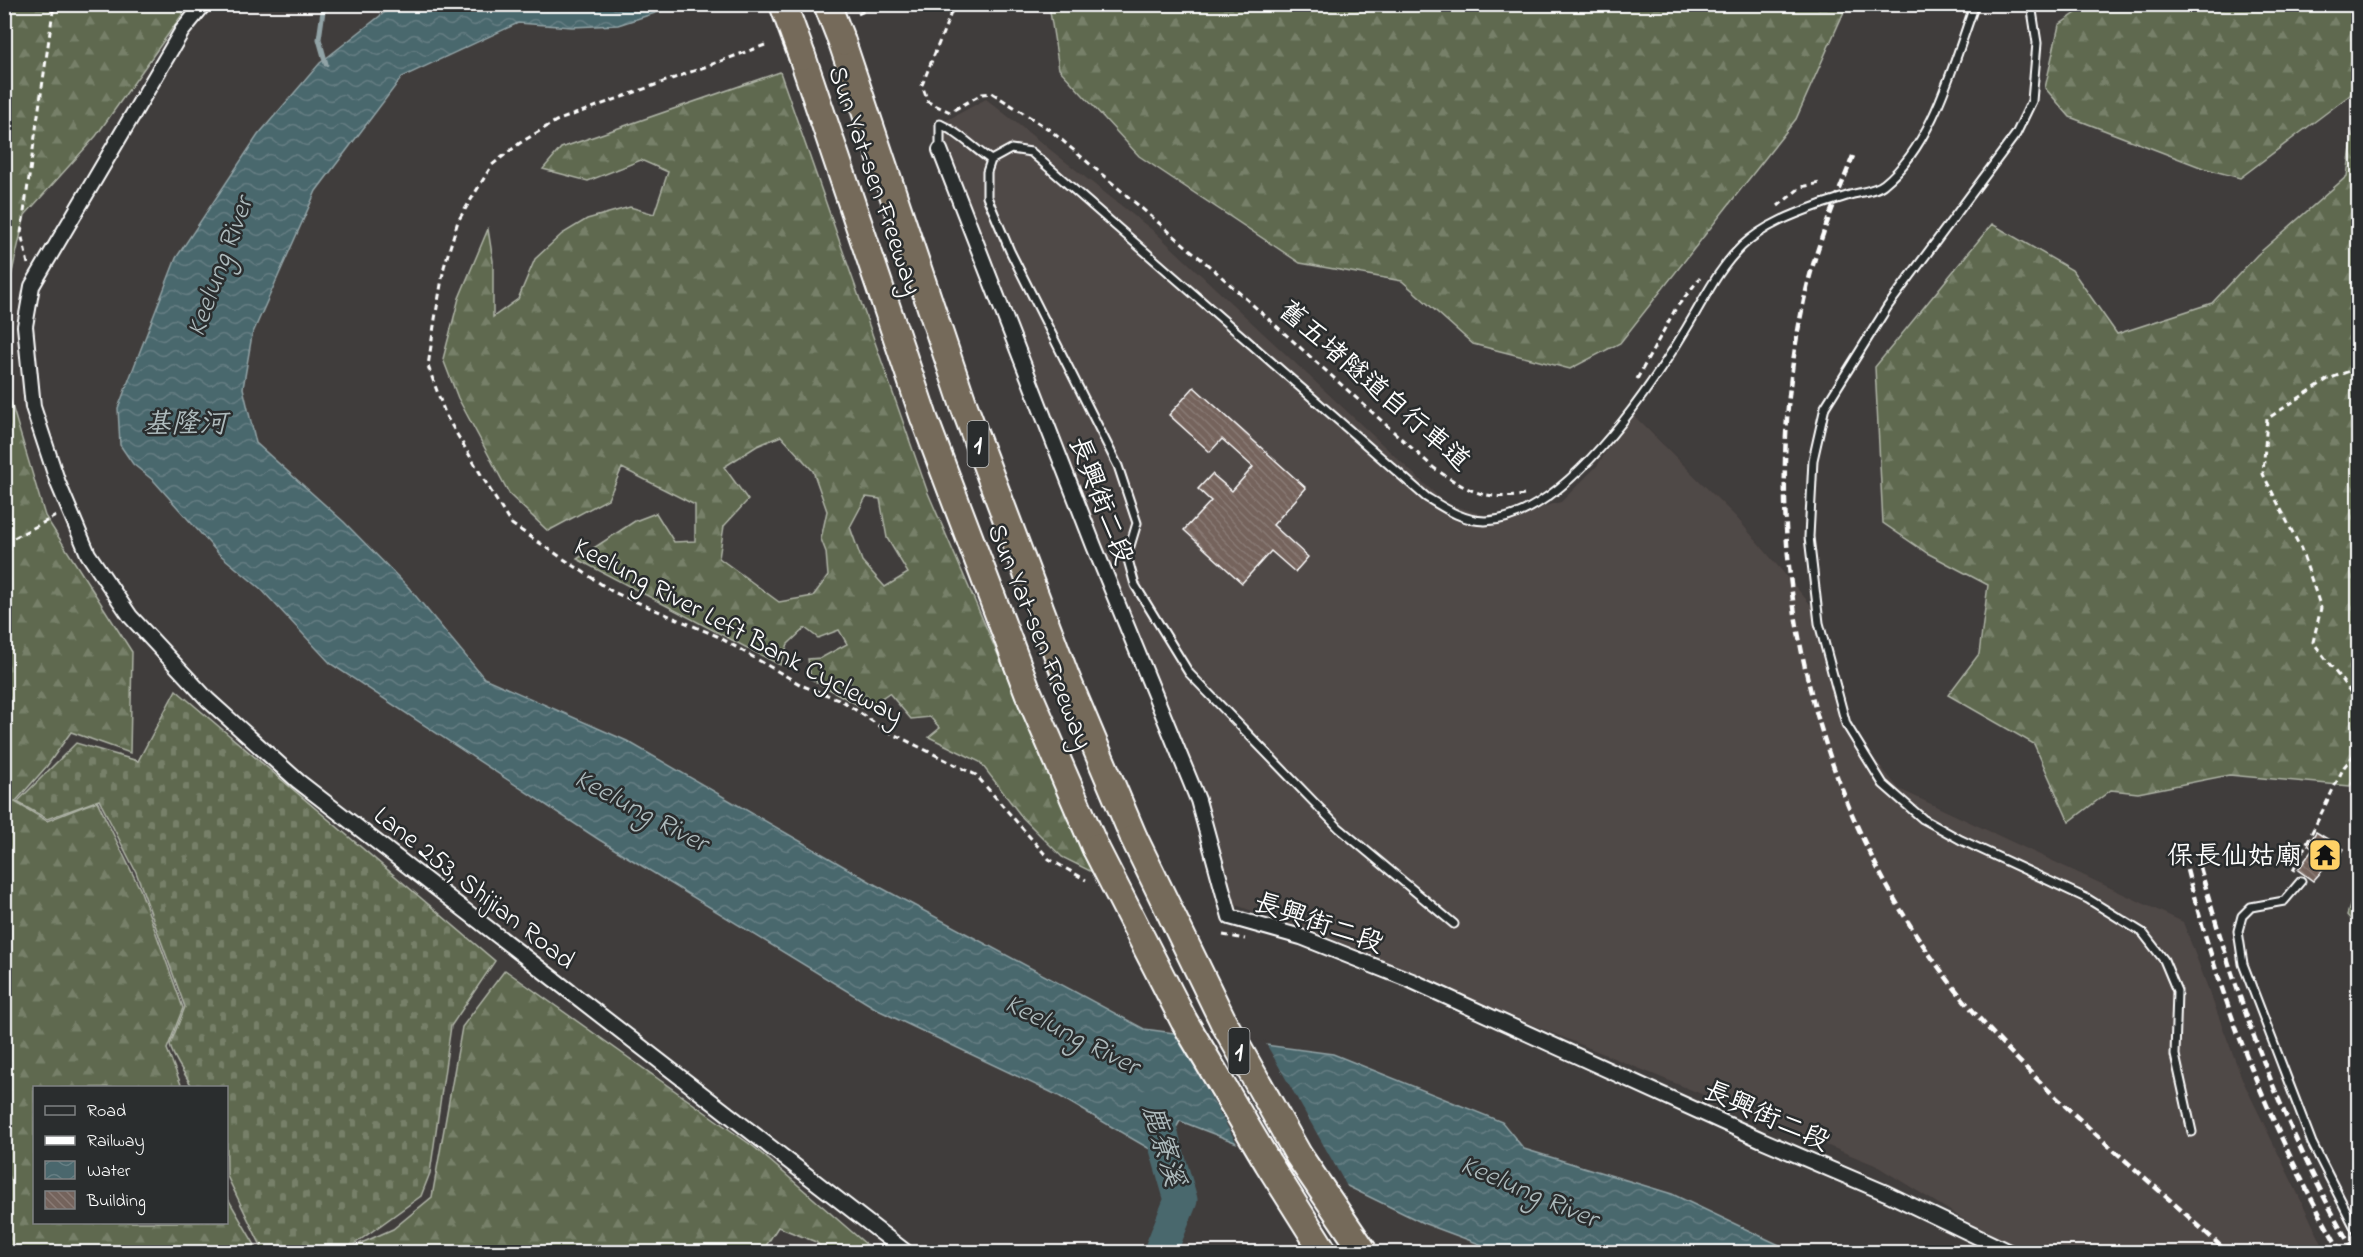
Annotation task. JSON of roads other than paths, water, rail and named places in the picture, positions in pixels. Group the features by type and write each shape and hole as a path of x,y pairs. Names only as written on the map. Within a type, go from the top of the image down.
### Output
{"highway":[{"name":"Sun Yat-sen Freeway","path":"783,4 924,418 1028,692 1095,847 1185,1021 1268,1163 1324,1252"},
{"name":"Sun Yat-sen Freeway","path":"827,4 842,42 963,406 1066,677 1134,838 1224,1023 1299,1156 1364,1252"}],"street":[{"name":"Lane 253, Shijian Road","path":"204,4 182,31 33,286 25,326 33,407 68,509 88,554 130,616 208,700 298,781 906,1252"},
{"name":"長興街二段","path":"940,150 1094,546 1198,800 1230,917 1301,937 1412,981 1762,1140 1886,1193 2009,1252"}],"lane":[{"path":"1454,924 1339,828 1189,673 1150,614 1129,568 1127,556 1137,523 1130,497 1118,466 1010,251 987,197 987,172 991,160 1011,149 1031,152 1426,497 1456,515 1485,521 1526,511 1563,488 1631,412 1687,328 1711,282 1743,245 1784,217 1882,186 1907,162 1936,110 1975,4"},
{"path":"2031,4 2037,43 2032,101 2016,134 1888,306 1825,407 1813,460 1809,537 1819,623 1846,724 1883,784 1923,819 1961,840 2088,899 2143,933 2164,960 2177,991 2175,1055 2192,1132"},
{"path":"940,150 940,124 957,131 970,146 991,160"},
{"path":"2301,880 2284,901 2251,907 2242,916 2238,931 2243,964 2312,1143 2358,1234"}],"water":[{"name":"基隆河","path":"394,5 680,5 618,25 572,27 518,23 402,77 316,191 252,335 243,388 256,443 344,522 409,588 484,678 627,741 876,885 1144,1029 1333,1054 1502,1122 1524,1149 1672,1194 1794,1252 1501,1252 1423,1223 1341,1183 1180,1121 1160,1155 1059,1096 880,1011 598,839 331,664 261,589 218,553 154,481 133,464 120,445 118,408 176,258 258,135 320,63"}],"waterway":[{"path":"324,4 319,39 326,64"},
{"name":"鹿寮溪","path":"1153,1104 1181,1200 1160,1252"}],"railway":[{"path":"1853,156 1822,237 1807,287 1790,384 1785,483 1791,582 1808,679 1836,774 1875,864 1926,949 1987,1027 2044,1086 2227,1252"},
{"path":"2200,867 2230,967 2284,1112 2354,1252"},
{"path":"2187,870 2216,969 2251,1067 2293,1161 2341,1252"}],"place":[{"name":"保長仙姑廟","path":"2325,855"}],"water label":[{"name":"Keelung River","path":"218,266"},
{"name":"Keelung River","path":"642,809"},
{"name":"Keelung River","path":"1073,1033"},
{"name":"Keelung River","path":"1530,1190"}]}
